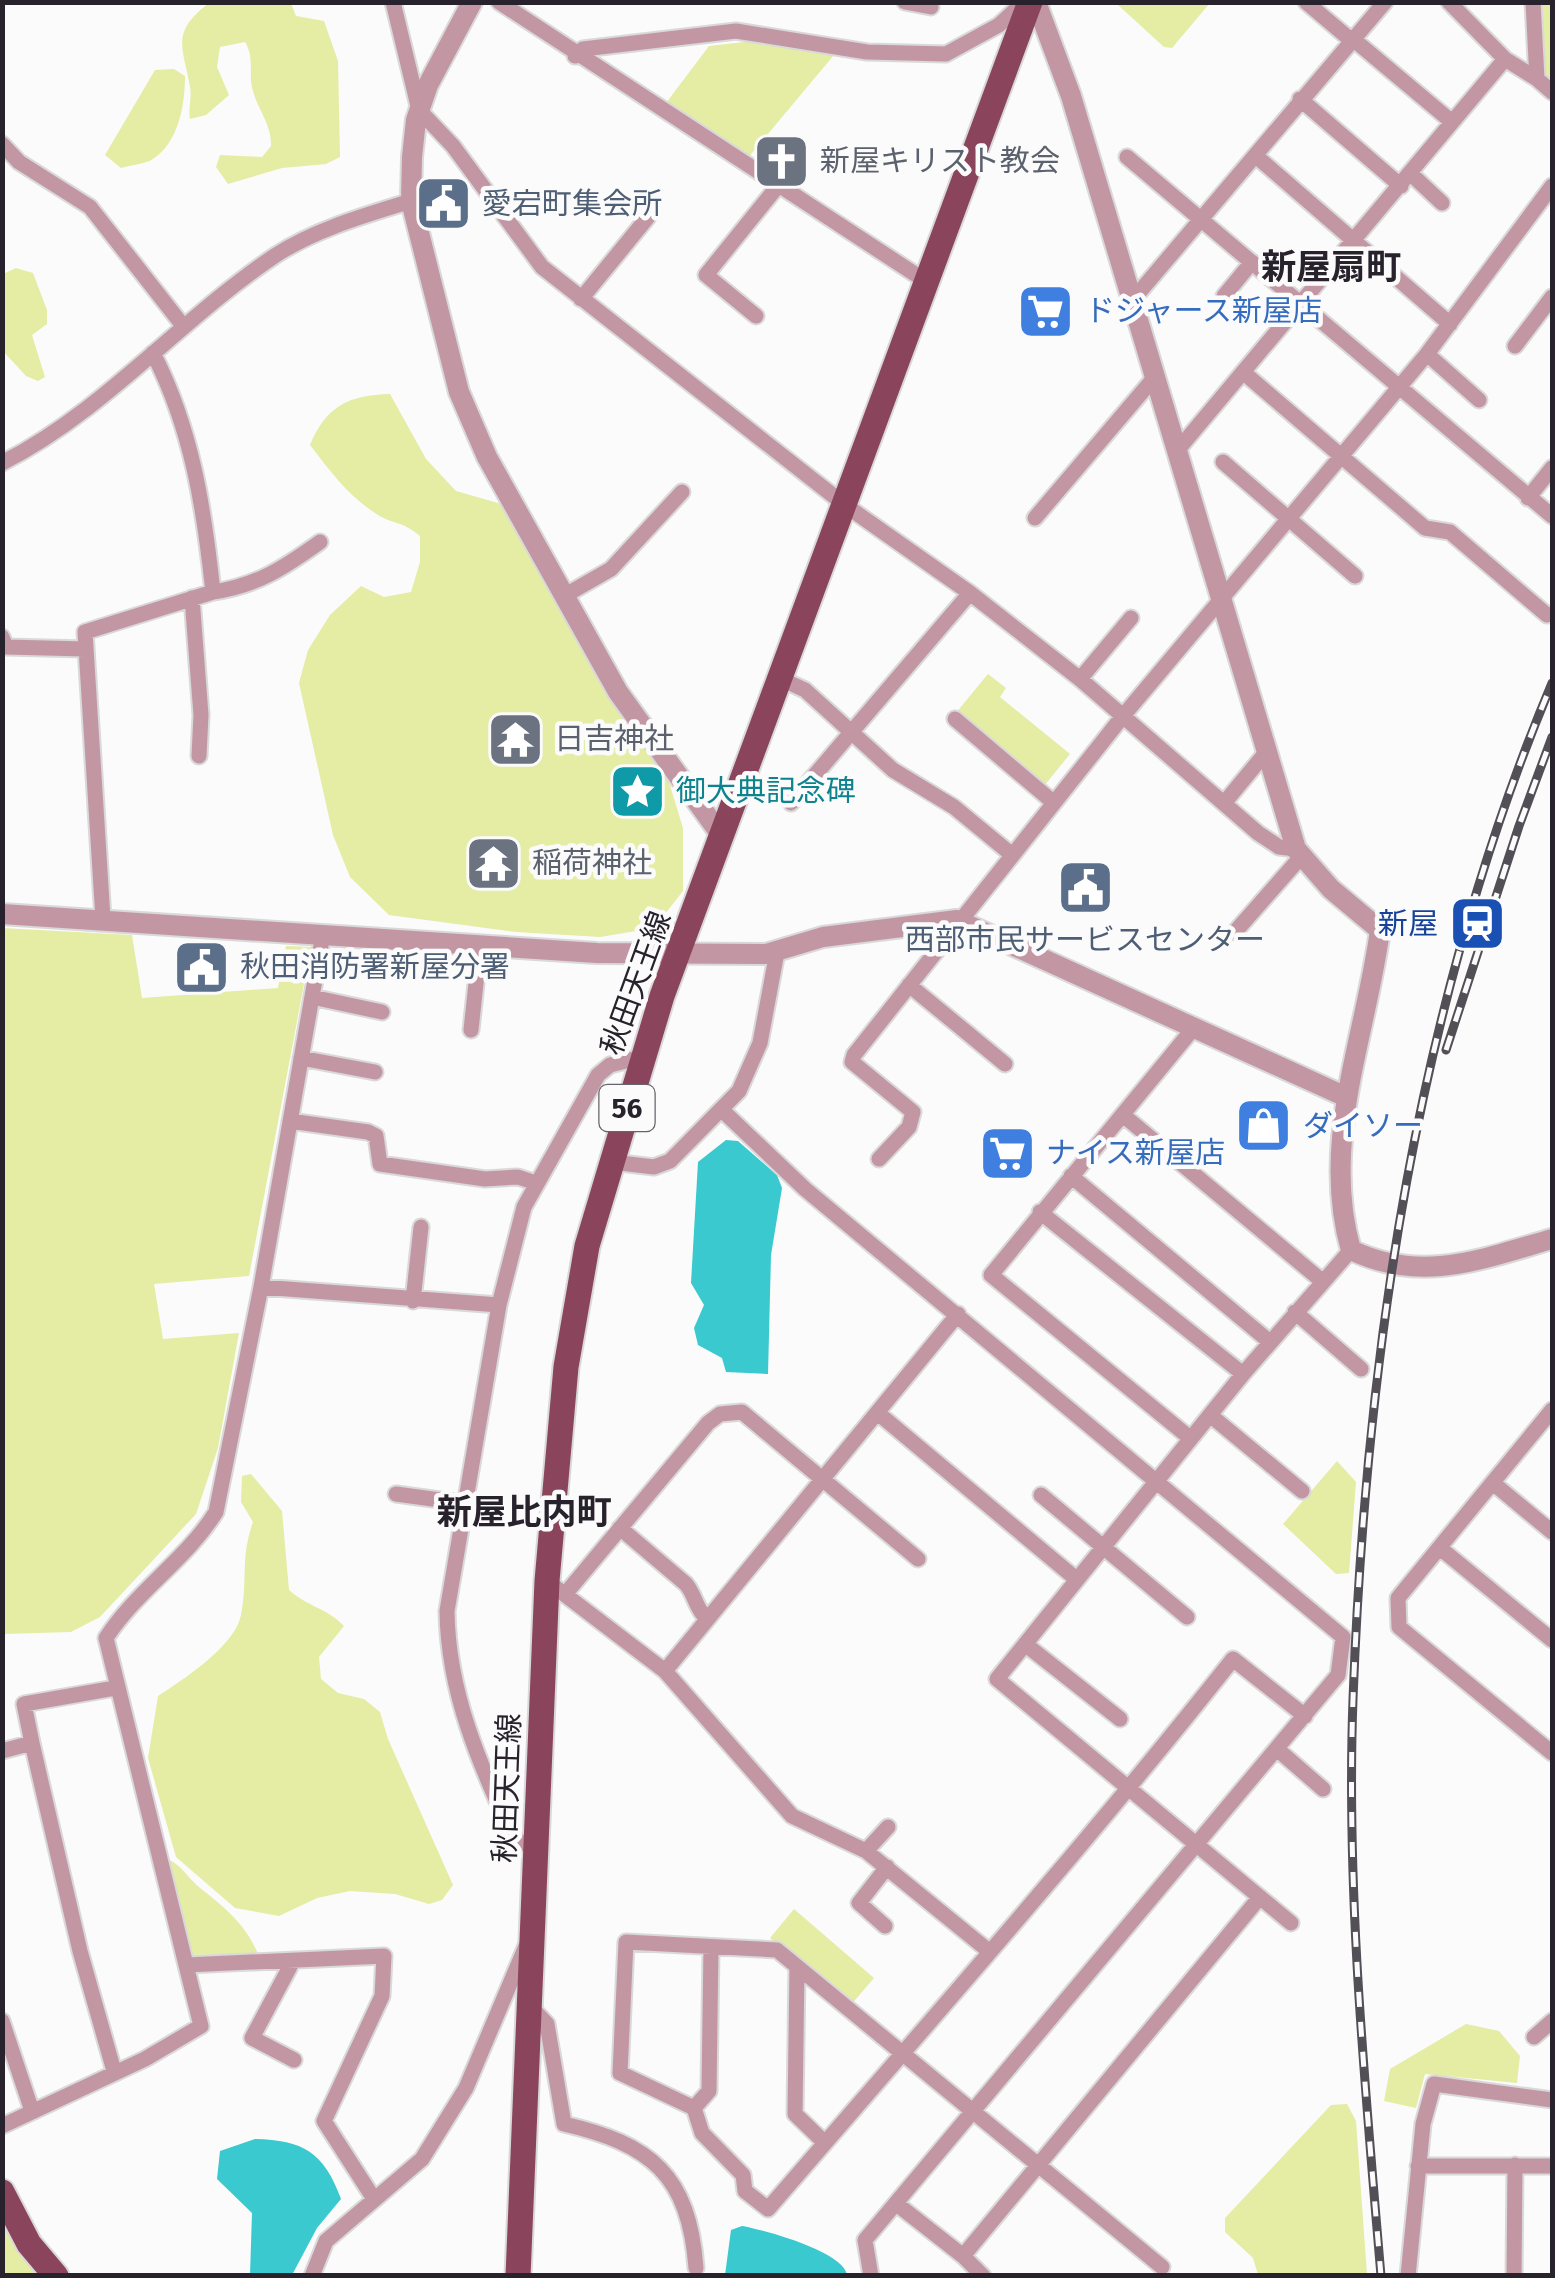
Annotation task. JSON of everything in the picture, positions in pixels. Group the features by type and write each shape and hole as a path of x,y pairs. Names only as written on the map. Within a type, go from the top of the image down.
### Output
{"main road":[{"name":"秋田天王線","path":"518,2276 536,1849 557,1586 566,1367 587,1246 642,1058 721,835 1030,2"},
{"path":"2,2192 28,2244 56,2276"}],"street":[{"path":"393,2 420,110 411,201 460,392 487,456 618,692 721,835"},
{"path":"420,110 472,2"},
{"path":"498,2 575,56 926,282"},
{"path":"906,2 932,7"},
{"path":"575,56 584,50 736,31 867,52 946,54 1030,2 1071,96 1298,853"},
{"path":"1306,2 1452,122"},
{"path":"1132,302 1204,221 1300,99 1384,2"},
{"path":"1449,2 1505,59 1552,92"},
{"path":"1533,2 1537,78"},
{"path":"1176,452 1505,59"},
{"path":"1300,99 1442,203"},
{"path":"420,110 453,146 542,267 845,506 970,593 1080,679 1279,847 1298,853 1380,930 1344,1096 1344,1226 1351,1250 1372,1260 1448,1269 1552,1239"},
{"path":"2,144 29,169 90,207 184,327"},
{"path":"1256,156 1356,238 1450,324"},
{"path":"1127,157 1552,516"},
{"path":"879,1159 909,1127 913,1112 852,1062 957,920 1427,354 1552,186"},
{"path":"756,316 706,275 777,187"},
{"path":"2,464 78,419 184,327 280,253 366,215 411,201"},
{"path":"580,299 648,217"},
{"path":"1224,296 1252,262"},
{"path":"1515,346 1552,297"},
{"path":"153,353 178,401 188,438 214,592"},
{"path":"1427,354 1479,400"},
{"path":"1243,372 1426,528 1450,532 1547,615"},
{"path":"1035,518 1154,378"},
{"path":"1223,462 1355,576"},
{"path":"1528,498 1552,468"},
{"path":"564,596 612,569 682,492"},
{"path":"103,919 92,687 85,632 192,598 243,588 275,574 320,542"},
{"path":"791,803 970,593"},
{"path":"192,598 201,715 200,756"},
{"path":"1080,679 1132,618"},
{"path":"2,638 6,648 85,649"},
{"path":"779,678 804,690 893,770 954,808 1011,854"},
{"path":"955,719 1053,802"},
{"path":"1225,802 1268,750"},
{"path":"1235,932 1298,853"},
{"path":"2,914 480,946 680,954 777,952 823,938 957,920 1344,1096"},
{"path":"2,2126 201,2026 115,1688 106,1638 141,1594 202,1535 216,1512 262,1287 323,934"},
{"path":"472,1030 480,946"},
{"path":"612,1162 654,1167 670,1161 722,1111 752,1068 776,971 777,952"},
{"path":"909,985 1005,1064"},
{"path":"312,997 382,1012"},
{"path":"1190,1438 991,1275 1192,1030"},
{"path":"301,1058 375,1072"},
{"path":"536,1849 514,1838 460,1712 452,1676 447,1611 462,1502 499,1305 524,1207 598,1075 610,1065 642,1058"},
{"path":"722,1111 805,1189 1343,1637 1338,1675 865,2240 870,2275"},
{"path":"1123,1115 1322,1281"},
{"path":"290,1120 368,1132 376,1136 380,1164 484,1179 518,1177 536,1183"},
{"path":"1072,1176 1270,1342"},
{"path":"1040,1212 1243,1374"},
{"path":"413,1301 421,1227"},
{"path":"1291,1922 996,1679 1156,1478 1351,1250"},
{"path":"262,1287 499,1305"},
{"path":"1295,1312 1361,1368"},
{"path":"665,1671 958,1314"},
{"path":"918,1559 742,1412 720,1414 620,1528 557,1586 665,1671 792,1816 866,1850 990,1952"},
{"path":"879,1414 1074,1578"},
{"path":"1210,1414 1302,1491"},
{"path":"1551,1416 1398,1598 1399,1627 1552,1753"},
{"path":"1493,1484 1552,1532"},
{"path":"396,1494 462,1502"},
{"path":"1041,1495 1187,1617"},
{"path":"620,1528 686,1584 693,1592 694,1604 708,1620"},
{"path":"1440,1548 1552,1640"},
{"path":"1025,1644 1120,1718"},
{"path":"1162,2267 901,2054 777,1950 626,1942 620,2073 694,2108 702,2133 743,2175 745,2192 768,2209 901,2054 1130,1790 1234,1659 1305,1716"},
{"path":"114,2071 80,1951 24,1704 115,1688"},
{"path":"2,1751 32,1744"},
{"path":"1277,1749 1323,1790"},
{"path":"866,1850 888,1827"},
{"path":"885,1926 859,1904 887,1867"},
{"path":"963,2256 1260,1897"},
{"path":"312,2276 326,2241 422,2160 466,2088 534,1928"},
{"path":"694,2108 709,2091 712,1948"},
{"path":"186,1965 384,1956 382,1996 324,2121 374,2200"},
{"path":"293,1961 252,2038 294,2060"},
{"path":"797,1967 795,2114 825,2143"},
{"path":"530,2006 547,2024 564,2124 602,2133 660,2163 693,2224 696,2268"},
{"path":"2,2021 32,2111"},
{"path":"1534,2037 1552,2021"},
{"path":"1408,2276 1418,2166 1434,2084 1552,2100"},
{"path":"1418,2166 1552,2166"},
{"path":"1514,2276 1515,2166"},
{"path":"898,2205 984,2276"}],"green space":[{"path":"209,3 291,3 296,16 324,21 338,61 340,157 326,164 282,168 228,184 216,167 220,155 262,157 271,146 271,138 253,91 250,54 245,42 220,47 217,67 229,95 206,115 190,119 182,41 189,23"},
{"path":"1210,3 1172,48 1164,47 1118,5"},
{"path":"1539,3 1552,3 1552,81 1543,72"},
{"path":"753,41 834,55 747,159 663,107 709,46"},
{"path":"174,69 185,76 175,133 153,159 121,168 105,155 155,70"},
{"path":"16,268 33,273 47,310 47,324 32,335 45,377 38,381 26,376 3,351 3,274"},
{"path":"390,394 426,459 456,491 505,505 616,709 669,782 683,828 683,891 654,928 600,937 516,932 389,915 350,877 333,835 299,683 308,650 330,615 361,586 384,597 411,592 420,562 420,536 358,500 310,445 323,421 341,405 362,397"},
{"path":"988,674 1006,688 1000,697 1070,754 1044,786 955,714"},
{"path":"2,928 132,935 142,998 278,988 286,946 311,947 249,1276 154,1284 163,1339 239,1333 218,1448 196,1514 100,1617 71,1632 3,1634"},
{"path":"1337,1461 1356,1482 1349,1573 1336,1574 1283,1524"},
{"path":"251,1474 282,1511 289,1590 344,1626 319,1657 321,1679 338,1693 364,1699 380,1712 388,1739 453,1885 442,1900 429,1904 395,1894 350,1891 317,1898 279,1916 235,1908 176,1857 148,1758 158,1696 207,1661 237,1627 253,1522 241,1502 242,1476"},
{"path":"162,1857 178,1866 233,1917 258,1954 189,1955"},
{"path":"794,1909 874,1978 850,2006 770,1938"},
{"path":"1466,2024 1499,2031 1520,2056 1517,2083 1425,2074 1416,2108 1384,2101 1390,2069"},
{"path":"1347,2104 1356,2121 1367,2275 1258,2275 1253,2258 1225,2232 1225,2218 1331,2105"},
{"path":"2,2217 47,2275 3,2275"}],"water":[{"path":"726,1140 738,1141 777,1175 782,1188 771,1255 768,1374 726,1372 722,1358 698,1345 694,1328 704,1305 691,1283 698,1162"},
{"path":"255,2139 286,2142 310,2152 327,2170 341,2199 317,2228 292,2275 250,2275 252,2213 217,2179 220,2151"},
{"path":"742,2226 819,2250 843,2266 847,2275 725,2275 731,2230"}],"railway":[{"path":"1381,2276 1358,1988 1352,1843 1353,1699 1371,1439 1386,1310 1433,1054 1466,928 1505,805 1552,683"},
{"path":"1446,1050 1552,737"}],"place":[{"name":"新屋キリスト教会","path":"781,161"},
{"name":"愛宕町集会所","path":"443,204"},
{"name":"ドジャース新屋店","path":"1046,311"},
{"name":"日吉神社","path":"515,739"},
{"name":"御大典記念碑","path":"637,791"},
{"name":"稲荷神社","path":"493,863"},
{"name":"西部市民サービスセンター","path":"1085,887"},
{"name":"新屋","path":"1477,924"},
{"name":"秋田消防署新屋分署","path":"201,967"},
{"name":"ダイソー","path":"1264,1126"},
{"name":"ナイス新屋店","path":"1007,1153"}],"district":[{"name":"新屋扇町","path":"1331,267"},
{"name":"新屋比内町","path":"524,1512"}]}
